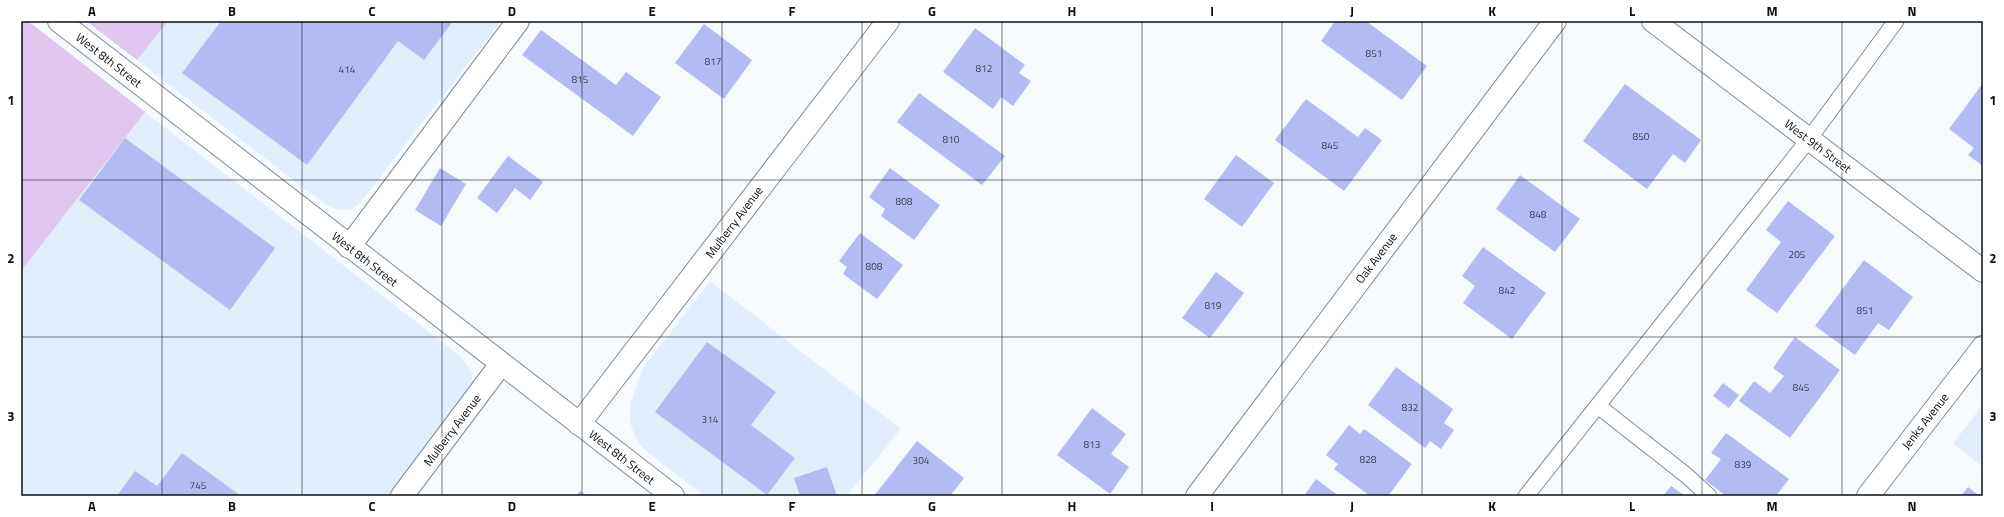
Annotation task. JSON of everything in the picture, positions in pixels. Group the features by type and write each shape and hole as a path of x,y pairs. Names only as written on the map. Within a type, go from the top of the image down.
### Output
{"street":[{"name":"West 8th Street","path":"59,21 349,247 673,496"},
{"path":"349,247 518,21"},
{"name":"Mulberry Avenue","path":"580,424 888,21"},
{"name":"Oak Avenue","path":"1197,496 1555,21"},
{"name":"West 9th Street","path":"1653,21 1983,271"},
{"name":"Jenks Avenue","path":"1868,496 1983,347"},
{"name":"Mulberry Avenue","path":"402,496 502,364"}],"lane":[{"path":"1526,496 1809,139 1896,21"},
{"path":"1598,406 1686,474 1709,496"}],"shaded area":[{"path":"21,21 28,21 145,112 21,271"},
{"path":"86,21 168,21 137,60"},
{"path":"166,21 501,21 360,203 350,210 343,210 327,205 302,187 137,60"},
{"path":"145,112 459,355 471,370 474,386 393,496 21,496 21,271"},
{"path":"710,281 901,429 846,496 704,496 645,450 637,441 630,423 630,412 631,402 643,368"},
{"path":"1983,404 1983,467 1953,444"}],"building":[{"path":"221,21 453,21 424,60 398,41 307,165 182,73"},
{"path":"1335,21 1366,21 1427,66 1402,100 1321,41"},
{"path":"704,24 752,60 724,99 675,63"},
{"path":"975,28 1025,65 1019,73 1031,81 1013,106 1001,97 993,109 943,72"},
{"path":"541,30 616,85 626,72 661,97 633,136 522,55"},
{"path":"1983,83 1983,166 1968,155 1974,148 1949,129"},
{"path":"1625,84 1701,140 1685,163 1673,154 1647,189 1583,141"},
{"path":"919,93 1005,156 982,185 897,122"},
{"path":"1306,99 1358,137 1365,128 1382,140 1344,191 1275,140"},
{"path":"125,138 275,248 230,310 79,200"},
{"path":"1236,155 1274,183 1242,227 1204,199"},
{"path":"508,156 543,182 530,200 515,188 497,213 477,198"},
{"path":"440,168 466,184 441,226 415,210"},
{"path":"890,168 940,205 914,240 881,216 885,209 869,197"},
{"path":"1520,175 1580,219 1555,252 1496,209"},
{"path":"1788,201 1835,236 1777,313 1746,290 1781,242 1766,230"},
{"path":"860,233 903,265 877,299 843,274 847,267 839,261"},
{"path":"1483,247 1546,293 1512,339 1463,303 1475,286 1462,276"},
{"path":"1864,260 1913,297 1889,330 1878,323 1855,355 1815,326"},
{"path":"1216,272 1244,293 1210,338 1182,318"},
{"path":"1795,337 1840,370 1790,438 1739,401 1754,381 1770,393 1784,376 1773,368"},
{"path":"707,342 776,392 751,425 795,458 767,495 655,412"},
{"path":"1396,367 1453,409 1444,423 1454,430 1441,449 1430,441 1425,448 1368,405"},
{"path":"1723,383 1739,395 1729,408 1713,396"},
{"path":"1092,408 1126,434 1111,454 1129,467 1110,494 1057,455"},
{"path":"1349,425 1360,434 1364,429 1412,464 1388,496 1370,496 1334,469 1338,464 1326,455"},
{"path":"1726,433 1789,479 1776,496 1726,496 1705,480 1721,459 1711,453"},
{"path":"917,441 964,478 950,496 874,496"},
{"path":"182,453 241,496 117,496 135,471 157,486"},
{"path":"827,467 837,496 800,496 794,478"},
{"path":"1316,479 1339,496 1304,496"},
{"path":"1671,486 1685,496 1663,496"},
{"path":"1968,487 1980,496 1961,496"},
{"path":"580,491 587,496 576,496"}]}
